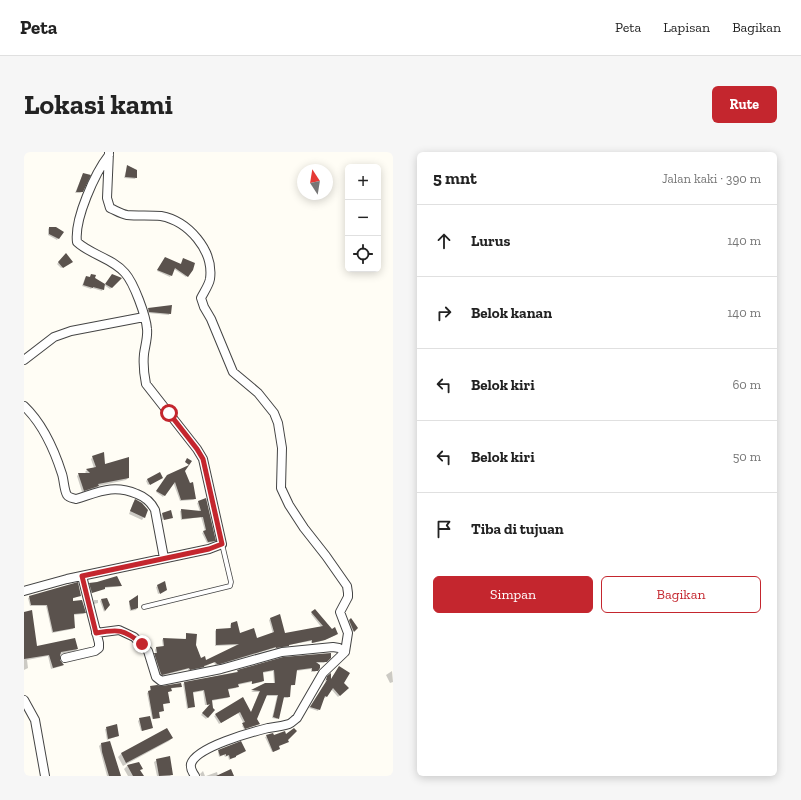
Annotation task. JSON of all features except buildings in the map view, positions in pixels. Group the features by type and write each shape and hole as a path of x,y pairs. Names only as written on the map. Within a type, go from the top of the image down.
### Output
{"street":[{"path":"24,591 82,576 209,549 222,544 203,459 188,437 146,384 143,373 147,330 131,281 125,272 117,266 93,254 77,242 76,232 90,188 97,172 109,154"},
{"path":"109,154 107,198 110,208 126,215 162,216 176,222 195,234 206,253 209,264 210,280 201,298 204,307 211,319 233,372 258,394 274,412 278,423 282,448 281,488 289,505 304,528 347,586 348,593 348,597 340,612 348,633 345,652 323,673 297,718 291,724 250,733 222,742 204,752 196,758 191,765 195,776"},
{"path":"24,360 54,337 71,331 144,317"},
{"path":"24,406 41,426 53,449 67,495 76,499 117,488 142,496 152,503 155,510 164,558"},
{"path":"65,658 95,652 99,648 82,576"},
{"path":"96,633 119,630 134,637 148,651 156,677 161,681 221,669 282,652 333,647 339,648 345,652"},
{"path":"24,700 35,720 46,776"}],"lane":[{"path":"144,607 230,586 231,582 222,544"}],"route":[{"path":"142,644 134,637 119,630 96,633 82,576 209,549 222,544 203,459 169,413"}]}
